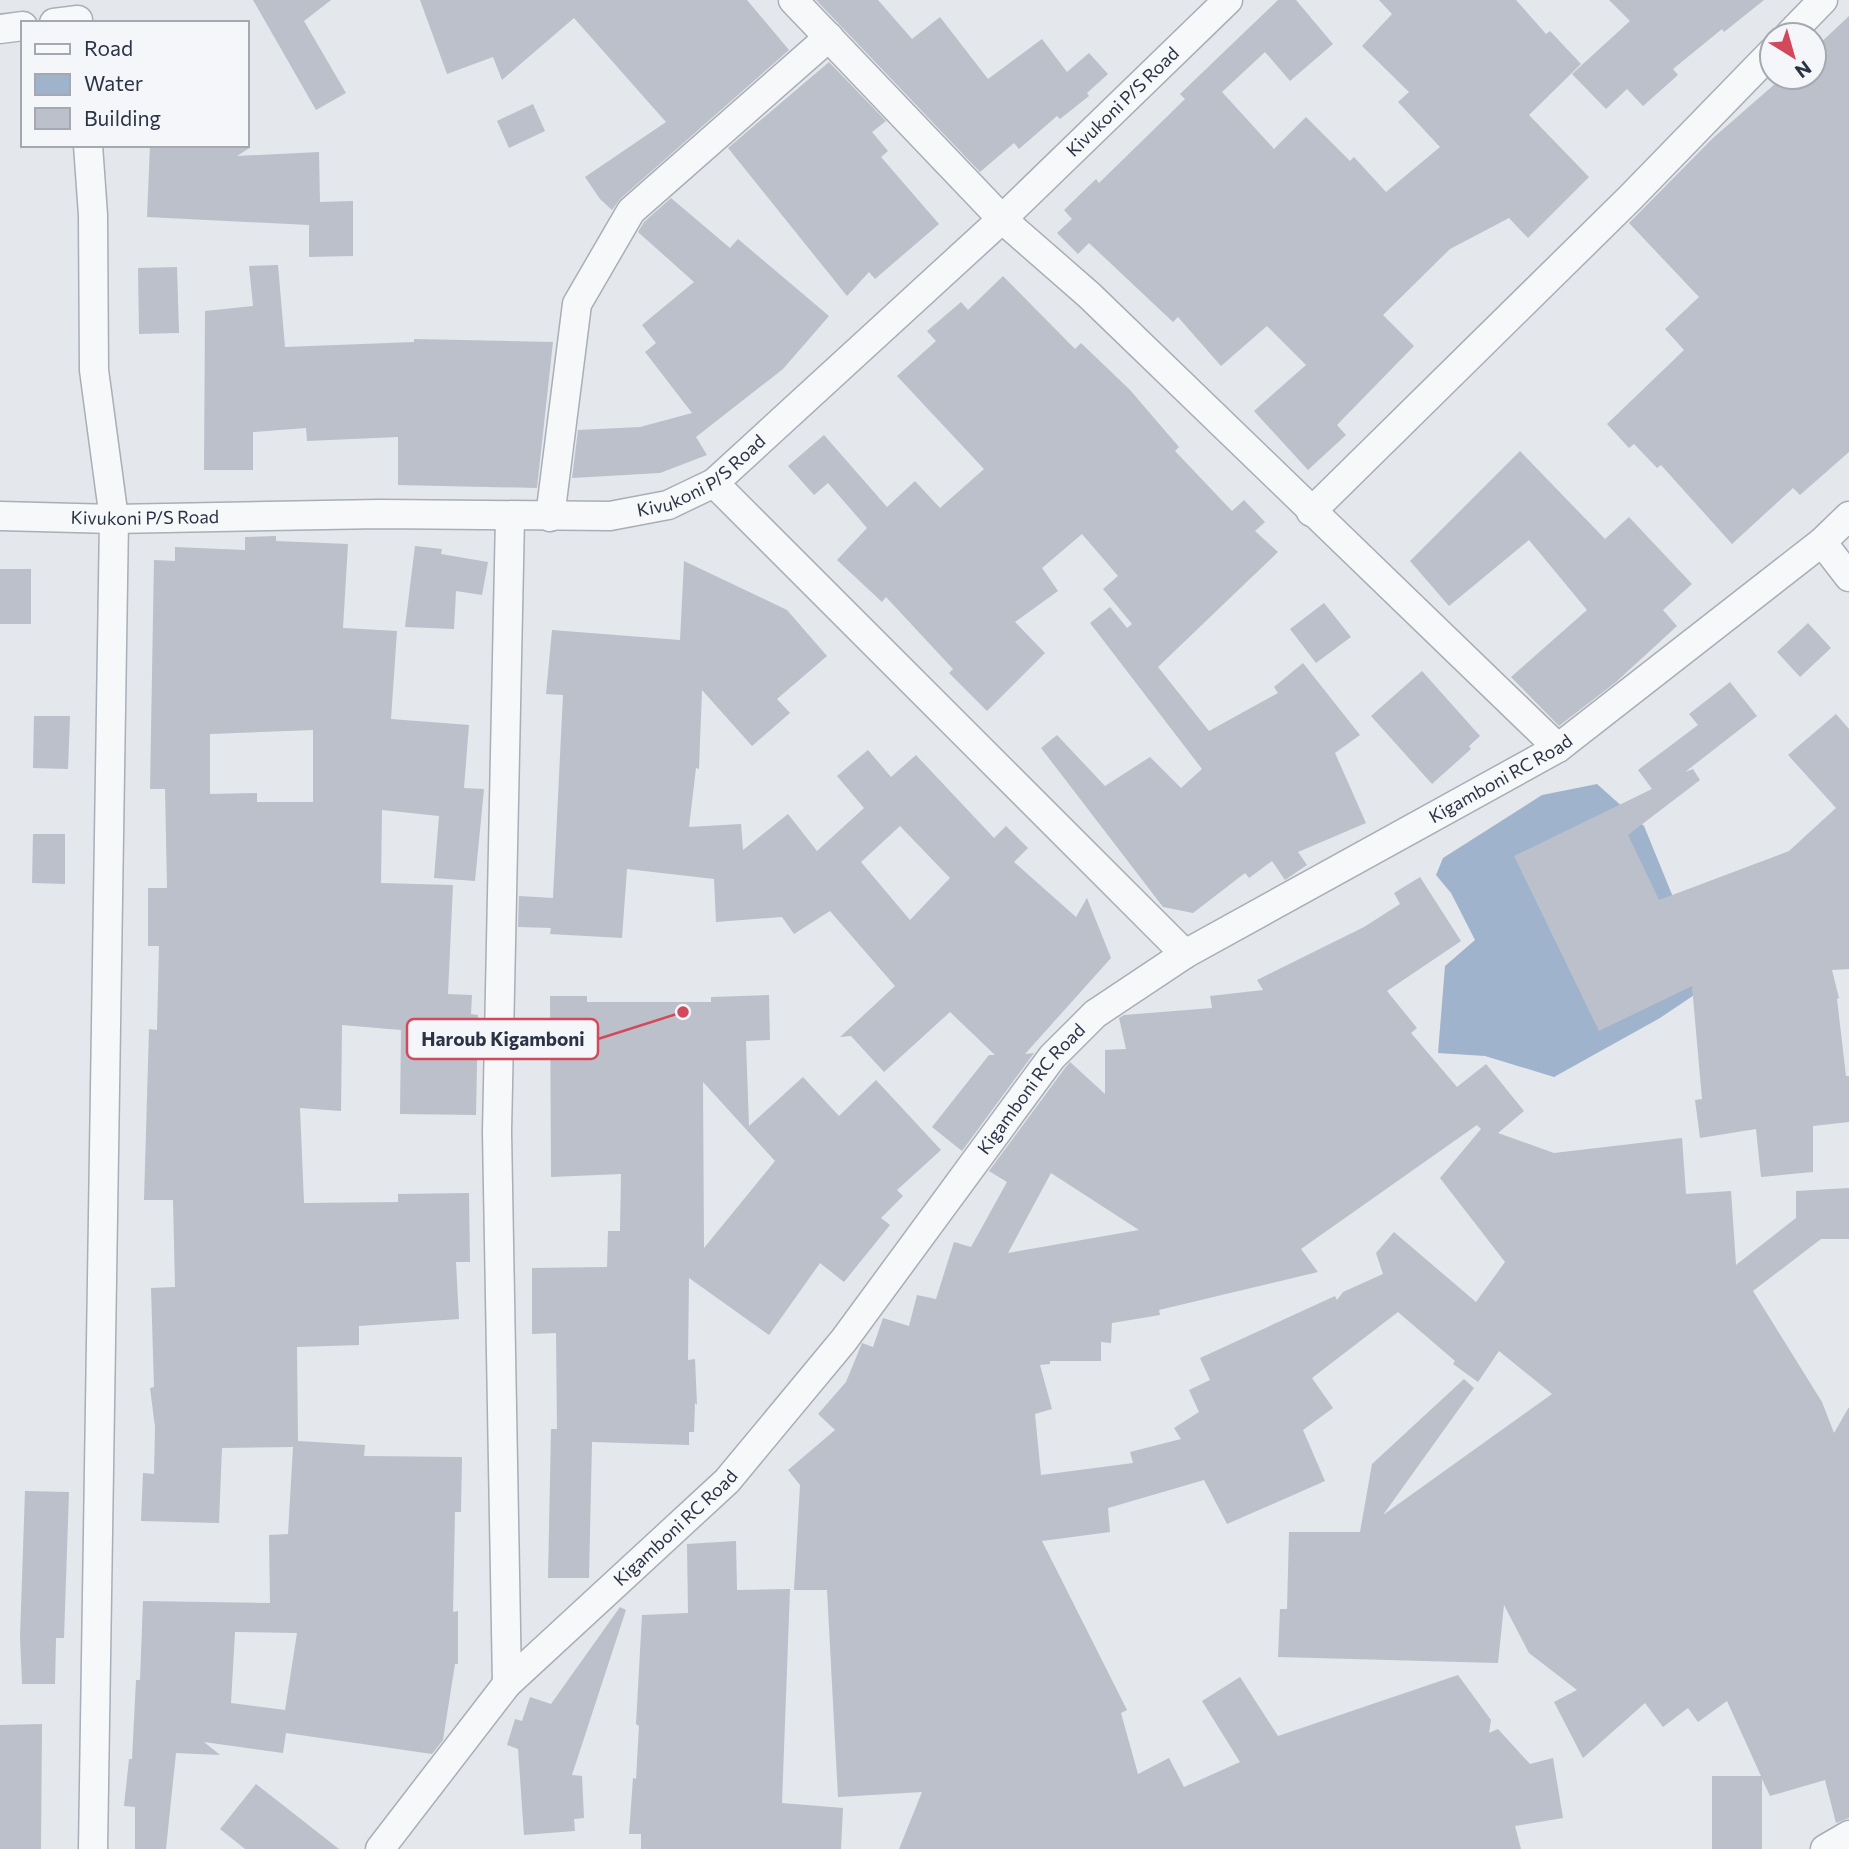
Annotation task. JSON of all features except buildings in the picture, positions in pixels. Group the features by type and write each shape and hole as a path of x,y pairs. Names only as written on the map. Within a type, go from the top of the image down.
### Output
{"street":[{"path":"793,0 1002,219 1089,295 1558,748"},
{"name":"Kivukoni P/S Road","path":"0,516 114,519 380,514 550,517 610,516 668,505 714,484 1002,219 1228,0"},
{"path":"1803,21 1823,0"},
{"path":"0,29 21,26"},
{"path":"550,517 577,304 631,211 829,37"},
{"path":"1311,512 1630,198 1758,66"},
{"path":"88,147 93,215 94,370 114,519 93,1849"},
{"path":"714,484 1185,954"},
{"name":"Kigamboni RC Road","path":"380,1849 507,1684 727,1481 844,1340 1052,1058 1095,1014 1185,954 1558,748 1822,542 1849,516"},
{"path":"507,1684 497,1132 510,517"},
{"path":"1822,542 1849,577"},
{"path":"1825,1849 1849,1835"}],"water":[{"path":"1597,784 1644,826 1709,985 1660,1018 1554,1077 1485,1056 1438,1053 1445,966 1475,940 1451,893 1436,875 1443,858 1542,795"}],"place":[{"name":"Haroub Kigamboni","path":"683,1012"}]}
